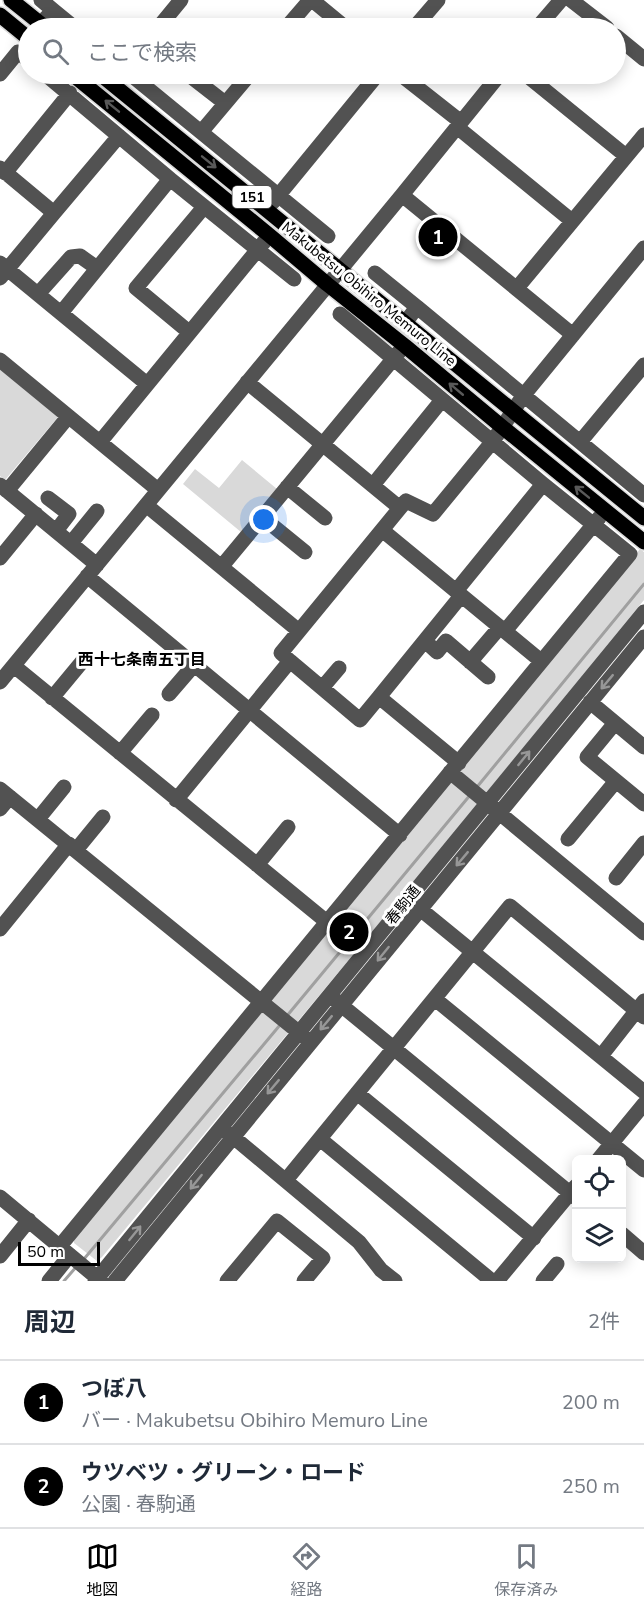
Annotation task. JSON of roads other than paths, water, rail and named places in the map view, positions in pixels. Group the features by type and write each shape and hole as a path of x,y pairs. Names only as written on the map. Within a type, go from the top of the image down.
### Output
{"main road":[{"path":"11,0 34,18"},
{"path":"0,15 18,38"},
{"name":"Makubetsu Obihiro Memuro Line","path":"84,84 644,542"},
{"name":"Makubetsu Obihiro Memuro Line","path":"112,84 644,518"}],"street":[{"path":"295,18 311,0 334,18"},
{"path":"426,18 438,0"},
{"path":"546,18 561,0"},
{"path":"571,0 594,18"},
{"path":"165,18 178,1"},
{"path":"47,5 63,18"},
{"path":"626,45 644,59"},
{"path":"0,74 18,56"},
{"path":"58,84 170,179 294,279"},
{"path":"142,84 328,236"},
{"path":"201,84 225,103"},
{"path":"202,131 241,84"},
{"path":"267,209 370,84"},
{"path":"412,84 572,221"},
{"path":"0,682 492,84"},
{"path":"537,84 626,156"},
{"path":"54,213 3,170 70,93"},
{"path":"140,153 175,110"},
{"path":"517,288 644,135"},
{"path":"119,136 3,270 38,294 147,384"},
{"path":"61,313 170,179"},
{"path":"402,195 573,334"},
{"path":"189,332 136,288 204,207"},
{"path":"99,442 269,235"},
{"path":"543,484 458,594 425,641 360,720 281,653 406,501 433,514 493,441 523,396 644,248"},
{"path":"38,294 71,256 80,256 98,268"},
{"path":"375,273 644,495"},
{"path":"405,323 417,307"},
{"path":"49,1281 65,1251 262,1002 630,554 340,314"},
{"path":"222,566 405,346"},
{"path":"0,360 158,490"},
{"path":"580,442 644,365"},
{"path":"247,382 400,508"},
{"path":"373,485 442,400"},
{"path":"68,417 3,488 71,543 92,570 194,665 400,835"},
{"path":"617,496 628,482"},
{"path":"287,487 325,518"},
{"path":"48,498 69,514 56,531"},
{"path":"146,505 299,631"},
{"path":"71,543 97,511"},
{"path":"470,662 503,629 605,511"},
{"path":"0,558 36,514"},
{"path":"262,518 305,552"},
{"path":"382,530 541,661"},
{"name":"春駒通","path":"336,1000 408,899 644,612"},
{"name":"春駒通","path":"98,1280 227,1132 336,1000 420,909 644,637"},
{"path":"425,641 437,651 446,641 488,677"},
{"path":"52,698 86,657"},
{"path":"176,800 248,710 290,662"},
{"path":"170,694 194,665"},
{"path":"14,666 327,922"},
{"path":"322,688 339,668"},
{"path":"379,697 455,768 487,804 644,933"},
{"path":"590,702 642,742"},
{"path":"120,753 152,715"},
{"path":"615,723 587,757 644,804"},
{"path":"567,839 615,781"},
{"path":"38,819 64,787"},
{"path":"3,798 38,819 304,1037"},
{"path":"0,929 103,817"},
{"path":"257,866 288,828"},
{"path":"616,878 644,843"},
{"path":"408,899 644,1092"},
{"path":"286,1180 510,906 641,1010 601,1056"},
{"path":"435,999 644,1170"},
{"path":"336,1000 572,1190"},
{"path":"357,1093 534,1238"},
{"path":"602,1155 644,1104"},
{"path":"227,1132 359,1242 381,1269 395,1281"},
{"name":"春駒通","path":"115,1281 227,1132"},
{"path":"320,1139 492,1281"},
{"path":"497,1281 572,1194"},
{"path":"0,1197 98,1280"},
{"path":"0,1256 29,1220"},
{"path":"227,1281 278,1221 323,1258 304,1281"},
{"path":"626,1238 644,1253"},
{"path":"543,1281 557,1264"}],"waterway":[{"path":"477,787 644,584"},
{"path":"286,1017 471,794"},
{"path":"84,1259 280,1025"},
{"path":"64,1281 77,1266"}],"place":[{"name":"つぼ八","path":"438,237"},
{"name":"ウツベツ・グリーン・ロード","path":"349,932"}],"district":[{"name":"西十七条南五丁目","path":"142,659"}]}
